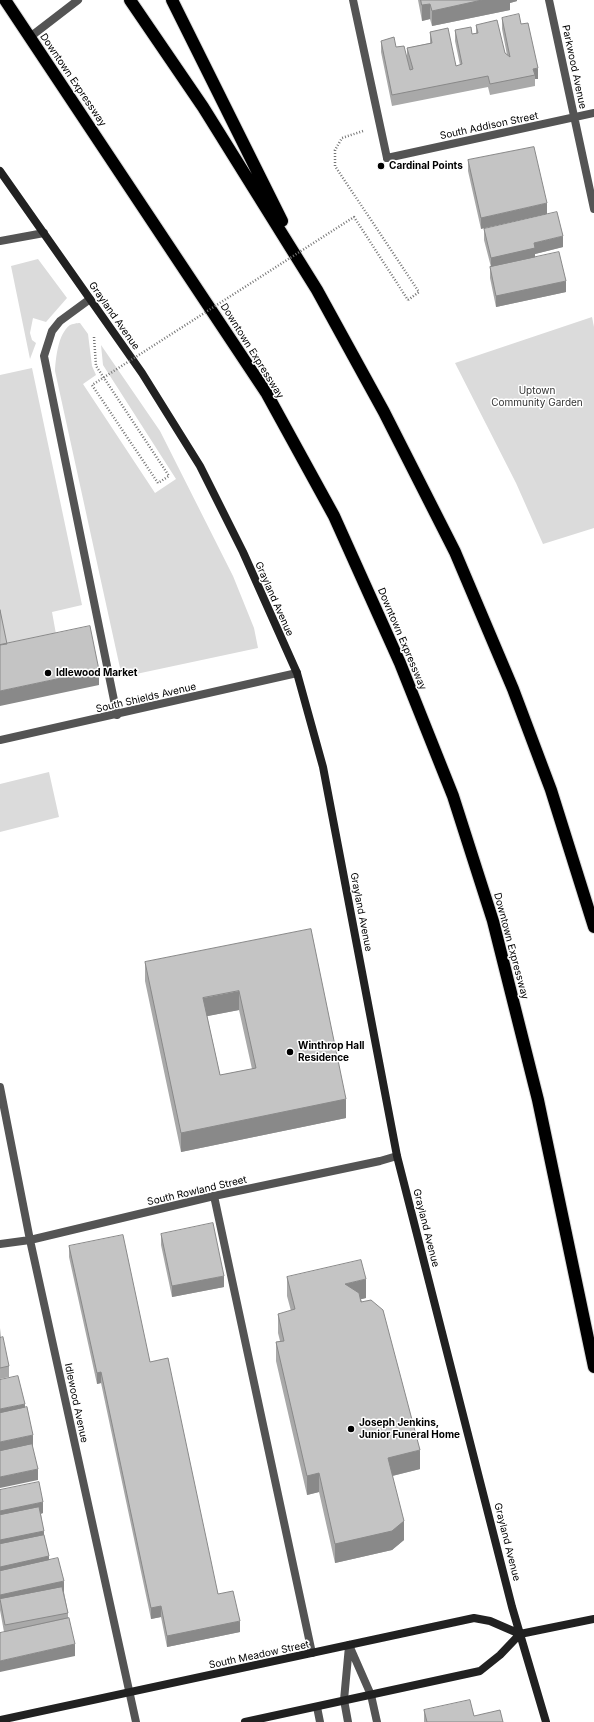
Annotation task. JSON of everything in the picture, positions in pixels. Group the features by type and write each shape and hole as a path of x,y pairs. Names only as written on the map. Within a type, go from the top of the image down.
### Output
{"highway":[{"name":"Downtown Expressway","path":"5,0 267,394 334,516 400,663 453,796 493,921 538,1100 594,1367"},
{"path":"130,0 203,107 317,290"},
{"path":"172,0 317,290 384,412 455,552 513,689 551,790 594,927"}],"street":[{"path":"30,37 78,0"},
{"path":"353,0 387,158"},
{"name":"Parkwood Avenue","path":"549,0 594,209"},
{"name":"South Addison Street","path":"387,158 594,113"},
{"name":"Grayland Avenue","path":"0,171 142,373 200,466 243,552 297,673 323,767 397,1156 520,1634 546,1722"},
{"path":"0,241 44,233"},
{"path":"90,299 60,321 52,331 44,356 117,715"},
{"name":"South Shields Avenue","path":"0,740 117,715 297,673"},
{"name":"Idlewood Avenue","path":"0,1087 30,1240 136,1722"},
{"name":"South Rowland Street","path":"0,1244 30,1240 214,1196 380,1161 397,1156"},
{"path":"214,1196 312,1653"},
{"name":"South Meadow Street","path":"0,1720 474,1618 490,1621 520,1634"},
{"path":"245,1722 480,1671 500,1655 520,1634 594,1619"},
{"path":"349,1645 371,1695 377,1722"},
{"path":"348,1722 344,1700 349,1645"},
{"path":"316,1707 320,1722"}],"path":[{"path":"93,334 96,366 169,476 158,483 92,385 354,218 408,300 419,292 335,166 335,150 342,138 362,130 387,158"}],"green space":[{"path":"38,259 67,298 46,322 33,318 30,333 32,340 36,343 30,359 11,266"},
{"name":"Uptown Community Garden","path":"592,317 594,327 594,528 543,544 516,483 455,363"},
{"path":"80,323 88,334 92,366 96,375 83,384 155,493 176,479 103,365 101,345 160,431 233,576 254,628 258,648 122,677 55,371 58,346 63,334 70,325"},
{"path":"32,368 82,605 52,612 56,634 8,659 0,621 0,375"},
{"path":"49,772 59,817 0,832 0,784"}],"building":[{"path":"421,0 482,0 432,11 430,4 422,5"},
{"path":"519,14 521,24 528,23 538,68 533,69 535,75 490,84 488,76 392,95 381,41 394,37 396,47 404,46 410,70 413,69 407,48 432,43 430,32 448,28 456,66 462,64 455,30 471,27 472,34 478,33 476,25 497,20 505,53 510,57 502,18"},
{"path":"534,147 547,203 481,218 468,160"},
{"path":"557,212 563,236 534,243 535,248 491,258 484,229"},
{"path":"559,252 566,281 496,296 490,267"},
{"path":"0,610 7,644 0,645"},
{"name":"Idlewood Market","path":"90,626 99,670 0,691 0,645"},
{"name":"Winthrop Hall Residence","path":"311,929 346,1099 181,1133 145,962","holes":["239,991 256,1068 220,1075 203,998"]},
{"path":"213,1223 224,1276 172,1286 161,1234"},
{"path":"123,1235 150,1362 168,1358 218,1594 233,1591 240,1621 167,1636 161,1606 151,1608 101,1372 97,1373 69,1246"},
{"name":"Joseph Jenkins, Junior Funeral Home","path":"361,1260 366,1279 345,1284 359,1293 361,1302 371,1300 383,1310 420,1450 388,1458 404,1521 392,1531 335,1544 319,1473 307,1476 276,1342 284,1341 278,1314 295,1309 287,1277"},
{"path":"3,1337 9,1366 0,1368 0,1338"},
{"path":"18,1376 25,1404 0,1409 0,1380"},
{"path":"27,1407 33,1435 0,1442 0,1413"},
{"path":"32,1444 38,1469 0,1477 0,1451"},
{"path":"39,1482 43,1502 0,1511 0,1490"},
{"path":"39,1507 44,1531 0,1540 0,1515"},
{"path":"44,1535 49,1556 0,1567 0,1544"},
{"path":"58,1558 64,1581 0,1595 0,1571"},
{"path":"62,1587 68,1613 5,1625 0,1599"},
{"path":"69,1618 75,1644 0,1661 0,1633"},
{"path":"470,1700 474,1716 500,1710 503,1722 427,1722 424,1710"}],"place":[{"name":"Cardinal Points","path":"381,166"},
{"name":"Idlewood Market","path":"48,673"},
{"name":"Winthrop Hall Residence","path":"290,1052"},
{"name":"Joseph Jenkins, Junior Funeral Home","path":"351,1429"}]}
